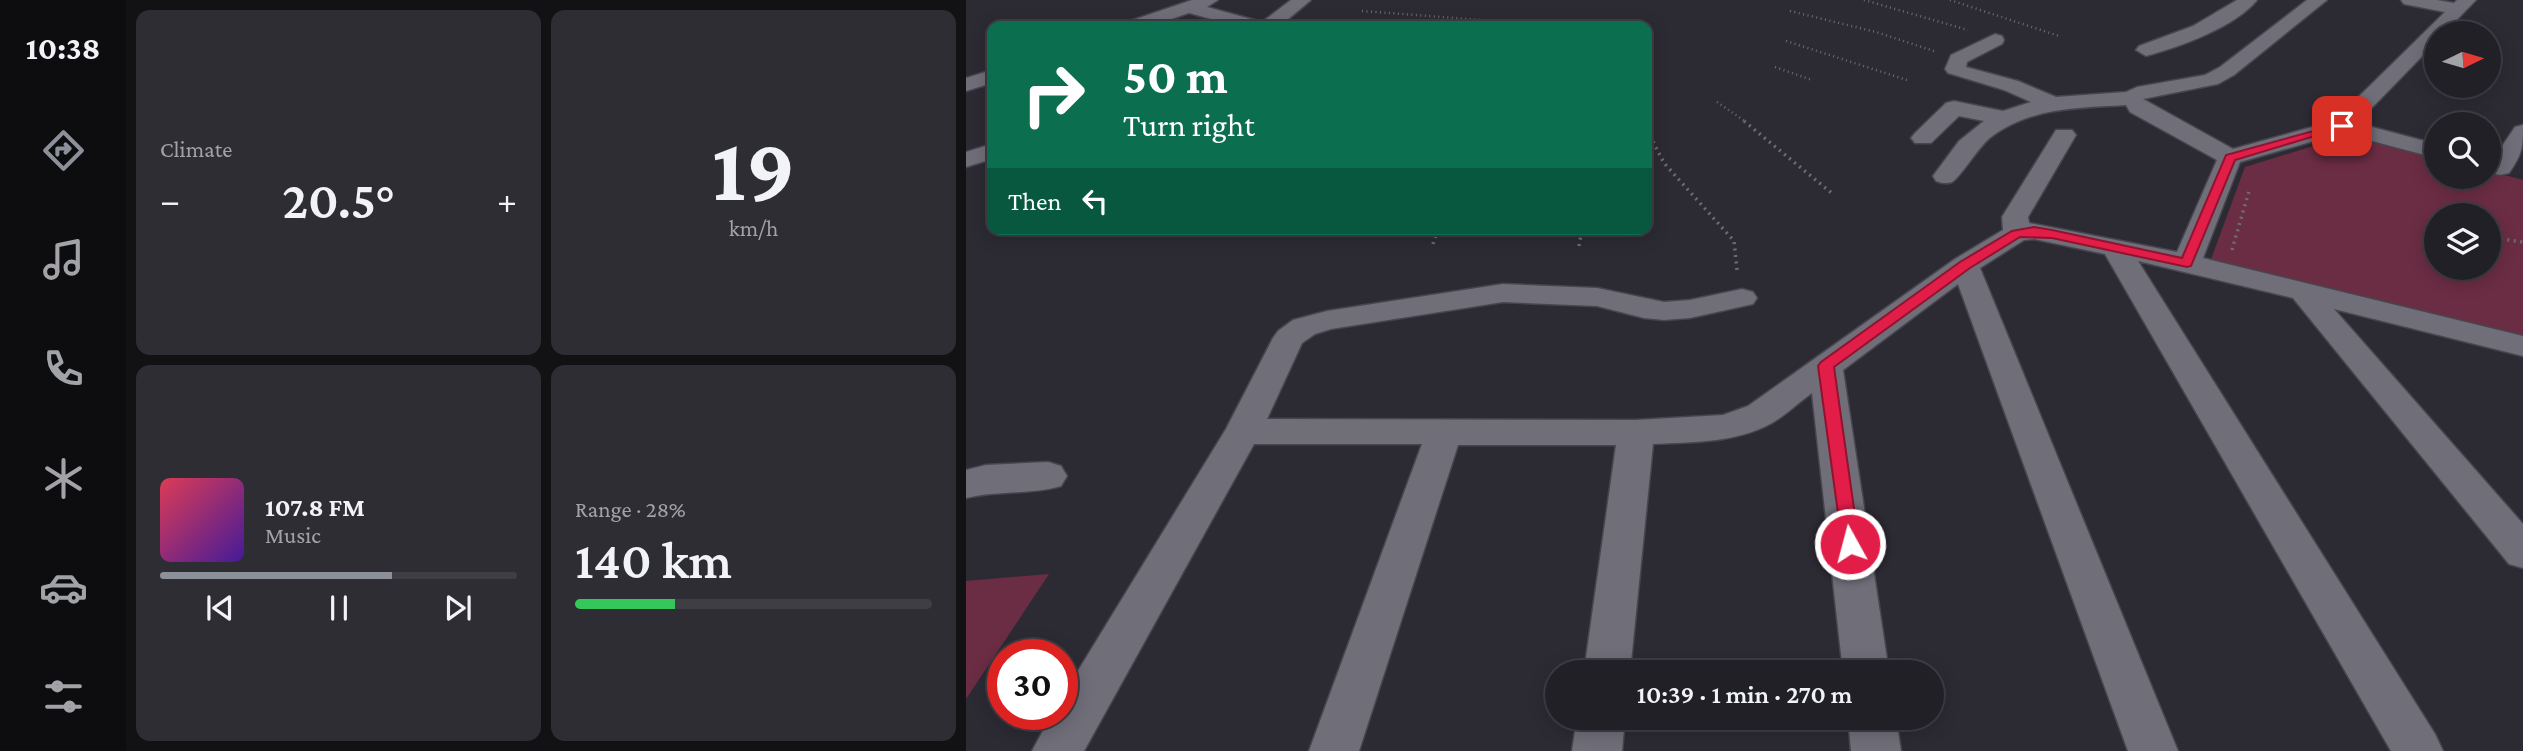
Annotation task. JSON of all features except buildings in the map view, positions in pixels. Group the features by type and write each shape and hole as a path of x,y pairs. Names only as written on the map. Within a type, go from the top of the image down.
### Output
{"street":[{"path":"1148,21 1209,0"},
{"path":"1276,21 1303,0"},
{"path":"2146,50 2214,24 2248,0"},
{"path":"1945,176 1975,138 2003,118 2037,105 2132,98 2137,93 2211,80 2227,71 2318,0"},
{"path":"2410,0 2462,5"},
{"path":"2132,98 2138,107 2230,157 2342,126 2462,5"},
{"path":"1188,7 1238,21"},
{"path":"1995,40 1958,59 1955,69 2011,85 2053,104"},
{"path":"966,85 987,78"},
{"path":"1923,138 1954,108 2003,118"},
{"path":"2342,126 2424,148"},
{"path":"2504,169 2523,132"},
{"path":"2017,233 2015,217 2064,135"},
{"path":"2187,263 2230,157"},
{"path":"1243,431 1636,433 1727,427 1760,414 1965,265 2017,233 2043,232 2187,263 2523,346"},
{"path":"2115,247 2418,751"},
{"path":"1965,265 2153,751"},
{"path":"1057,751 1243,431 1289,338 1304,327 1327,320 1503,293 1587,295 1644,309 1690,309 1740,284"},
{"path":"2303,291 2523,552"},
{"path":"1826,366 1864,660"},
{"path":"1608,660 1636,433"},
{"path":"1335,751 1444,434"},
{"path":"966,484 986,479 1048,476"},
{"path":"1597,751 1600,730"},
{"path":"1873,730 1876,751"}],"path":[{"path":"1864,0 1944,22 1995,40"},
{"path":"1362,11 1495,21"},
{"path":"1790,11 1876,32 1958,59"},
{"path":"1786,41 1907,80"},
{"path":"1775,67 1812,80"},
{"path":"1717,102 1751,123 1799,169 1834,195"},
{"path":"1652,140 1664,163 1734,241 1740,284"},
{"path":"2229,261 2250,186"},
{"path":"1433,244 1436,235"},
{"path":"1578,246 1581,235"},
{"path":"2501,239 2523,242"}],"shaded area":[{"path":"2349,135 2424,154 2424,189 2501,189 2501,174 2523,180 2523,341 2210,262 2245,167"},
{"path":"1049,574 1006,639 987,639 987,667 966,699 966,581"}],"route":[{"path":"1850,544 1826,366 1965,265 2017,233 2034,231 2052,234 2187,263 2230,157 2342,126"}]}
